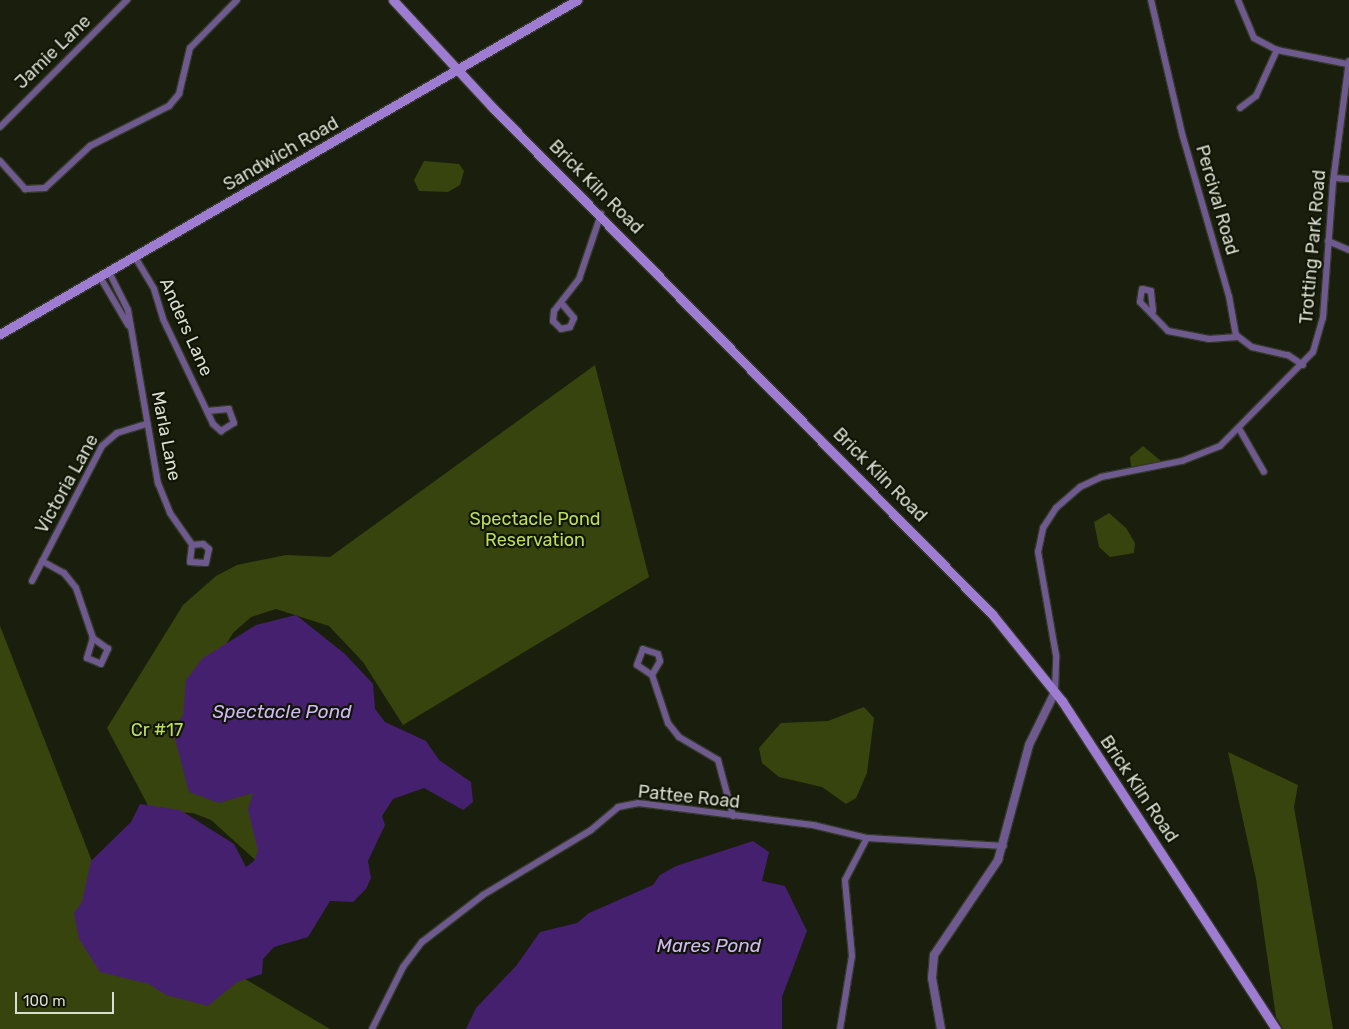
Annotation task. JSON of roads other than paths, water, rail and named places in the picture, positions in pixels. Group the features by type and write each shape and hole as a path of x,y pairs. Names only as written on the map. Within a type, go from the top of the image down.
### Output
{"main road":[{"name":"Brick Kiln Road","path":"393,0 460,71 958,577 1056,692 1276,1029"},
{"name":"Sandwich Road","path":"0,334 460,71 577,0"}],"street":[{"name":"Jamie Lane","path":"0,127 127,0"},
{"path":"0,161 25,189 45,188 90,146 169,106 179,94 190,48 237,0"},
{"name":"Percival Road","path":"1151,0 1238,337"},
{"path":"1238,0 1248,32 1277,50 1349,63"},
{"path":"1240,108 1256,96 1277,50"},
{"name":"Trotting Park Road","path":"1056,692 1056,655 1038,552 1044,528 1056,508 1080,487 1101,477 1203,455 1240,430 1303,365 1320,336 1334,178 1349,63"},
{"path":"1334,178 1349,179"},
{"path":"563,305 582,270 601,214"},
{"path":"1328,241 1349,250"},
{"name":"Anders Lane","path":"135,256 207,411 221,430 234,423 230,409 207,411"},
{"name":"Marla Lane","path":"109,272 128,310 128,325 146,424 163,498 192,545"},
{"name":"Marla Lane","path":"100,277 128,325"},
{"path":"1153,311 1160,326 1178,334 1238,337 1303,365"},
{"name":"Victoria Lane","path":"32,581 106,440 146,424"},
{"path":"1240,430 1264,472"},
{"path":"42,561 74,585 93,638"},
{"path":"652,675 668,723 679,737 716,756 733,816"},
{"path":"941,1029 932,978 934,955 986,883 1004,846 1029,745 1056,692"},
{"name":"Pattee Road","path":"372,1029 403,967 422,942 502,882 585,834 618,807 638,804 813,825 867,838 1004,846"},
{"path":"840,1029 852,956 845,880 867,838"}],"water":[{"name":"Spectacle Pond","path":"296,615 345,654 373,684 375,709 385,722 426,741 439,760 471,782 473,802 463,810 424,788 393,799 382,816 385,825 368,861 371,878 366,889 353,902 330,901 308,937 274,947 263,959 262,974 237,982 208,1006 166,995 149,984 100,972 79,939 74,913 82,902 91,861 131,822 140,804 180,810 234,844 246,867 254,861 258,851 248,810 253,793 219,803 189,792 173,731 183,715 186,680 203,658 256,625"},
{"name":"Mares Pond","path":"753,841 769,852 762,881 785,886 807,931 782,997 782,1029 466,1029 476,1008 516,966 540,932 577,923 589,913 653,885 660,875 676,866"}],"park label":[{"name":"Spectacle Pond Reservation","path":"535,530"},
{"name":"Cr #17","path":"157,730"}]}
